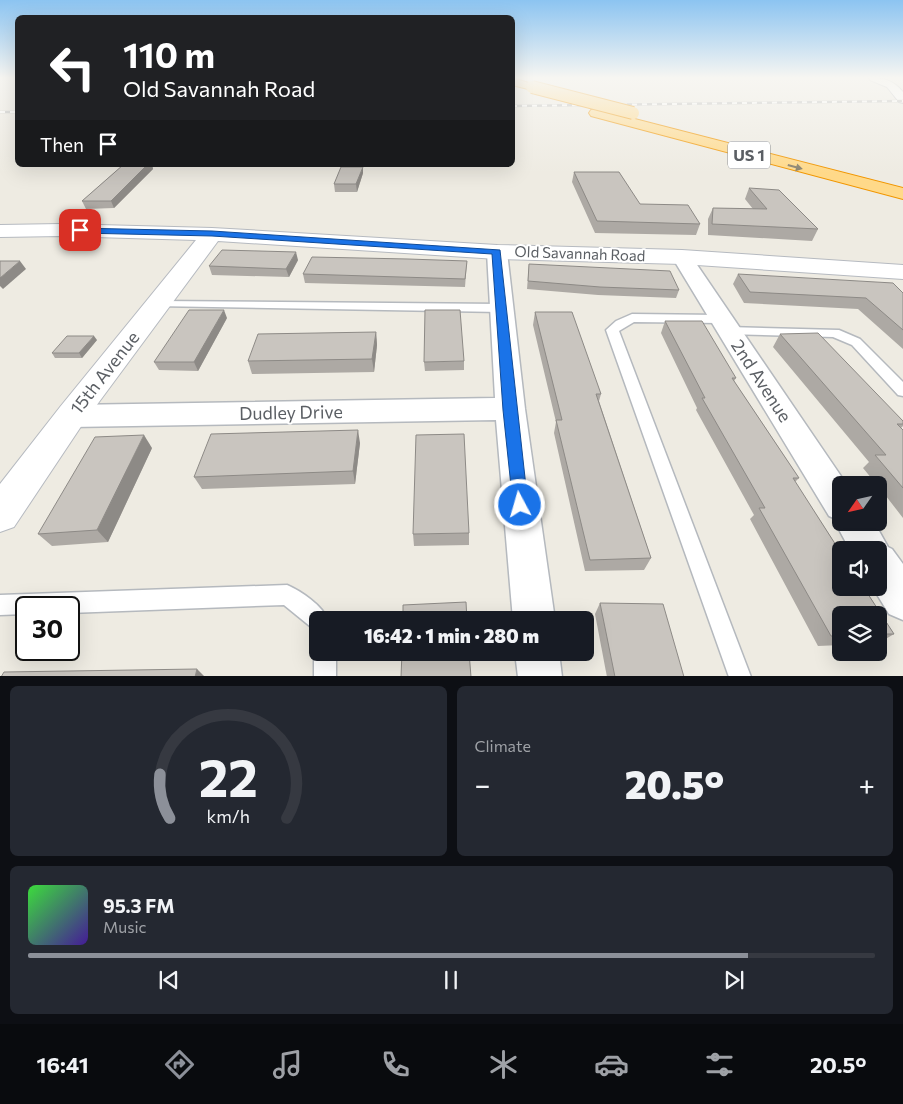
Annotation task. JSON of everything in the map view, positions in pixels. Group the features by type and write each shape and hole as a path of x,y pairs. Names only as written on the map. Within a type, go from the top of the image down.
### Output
{"highway":[{"name":"US 1","path":"583,110 903,194"},
{"name":"US 1","path":"620,110 878,172"}],"street":[{"name":"Old Savannah Road","path":"0,231 62,230 212,234 496,252 682,257 900,273"},
{"name":"15th Avenue","path":"0,514 72,416 212,234"},
{"path":"496,252 510,410 533,611"},
{"name":"2nd Avenue","path":"682,257 832,491"},
{"name":"Dudley Drive","path":"72,416 510,410"},
{"path":"887,575 903,600"},
{"path":"538,661 540,676"}],"lane":[{"path":"158,304 501,308"},
{"path":"740,676 612,330 632,318 835,333 856,342 903,391"},
{"path":"0,605 287,595 309,613"},
{"path":"325,661 325,676"}],"building":[{"path":"121,167 145,167 111,201 82,201"},
{"path":"341,167 363,167 356,184 334,184"},
{"path":"574,172 619,172 640,204 688,205 700,224 597,221"},
{"path":"749,188 779,190 818,229 712,224 713,208 767,209"},
{"path":"222,250 296,252 286,269 209,266"},
{"path":"312,257 467,261 465,279 303,274"},
{"path":"0,261 20,261 0,278"},
{"path":"529,264 670,271 679,290 600,287 528,281"},
{"path":"738,274 893,283 903,293 903,330 866,298 750,292"},
{"path":"189,310 224,310 194,362 154,362"},
{"path":"425,310 460,310 464,361 424,362"},
{"path":"535,312 572,312 601,394 596,394 651,558 590,560 556,420 562,420"},
{"path":"665,321 702,321 736,378 732,378 799,478 793,478 833,541 832,596 869,596 876,606 832,606 832,636 759,508 765,508 702,398 705,398"},
{"path":"376,332 372,359 248,361 258,334"},
{"path":"818,333 903,421 903,424 897,424 903,430 903,488 875,455 886,455 780,334"},
{"path":"67,336 94,336 79,353 52,353"},
{"path":"358,430 353,471 194,477 211,434"},
{"path":"464,434 469,533 413,534 416,435"},
{"path":"144,435 97,530 38,534 95,437"},
{"path":"466,602 466,611 403,611 403,605"},
{"path":"600,603 663,604 684,676 615,676"},
{"path":"887,623 894,634 887,634"},
{"path":"402,661 470,661 471,676 401,676"},
{"path":"197,669 195,676 2,676 4,672"}],"railway":[{"path":"0,112 15,112"}],"route":[{"path":"80,230 212,234 496,252 520,505"}]}
